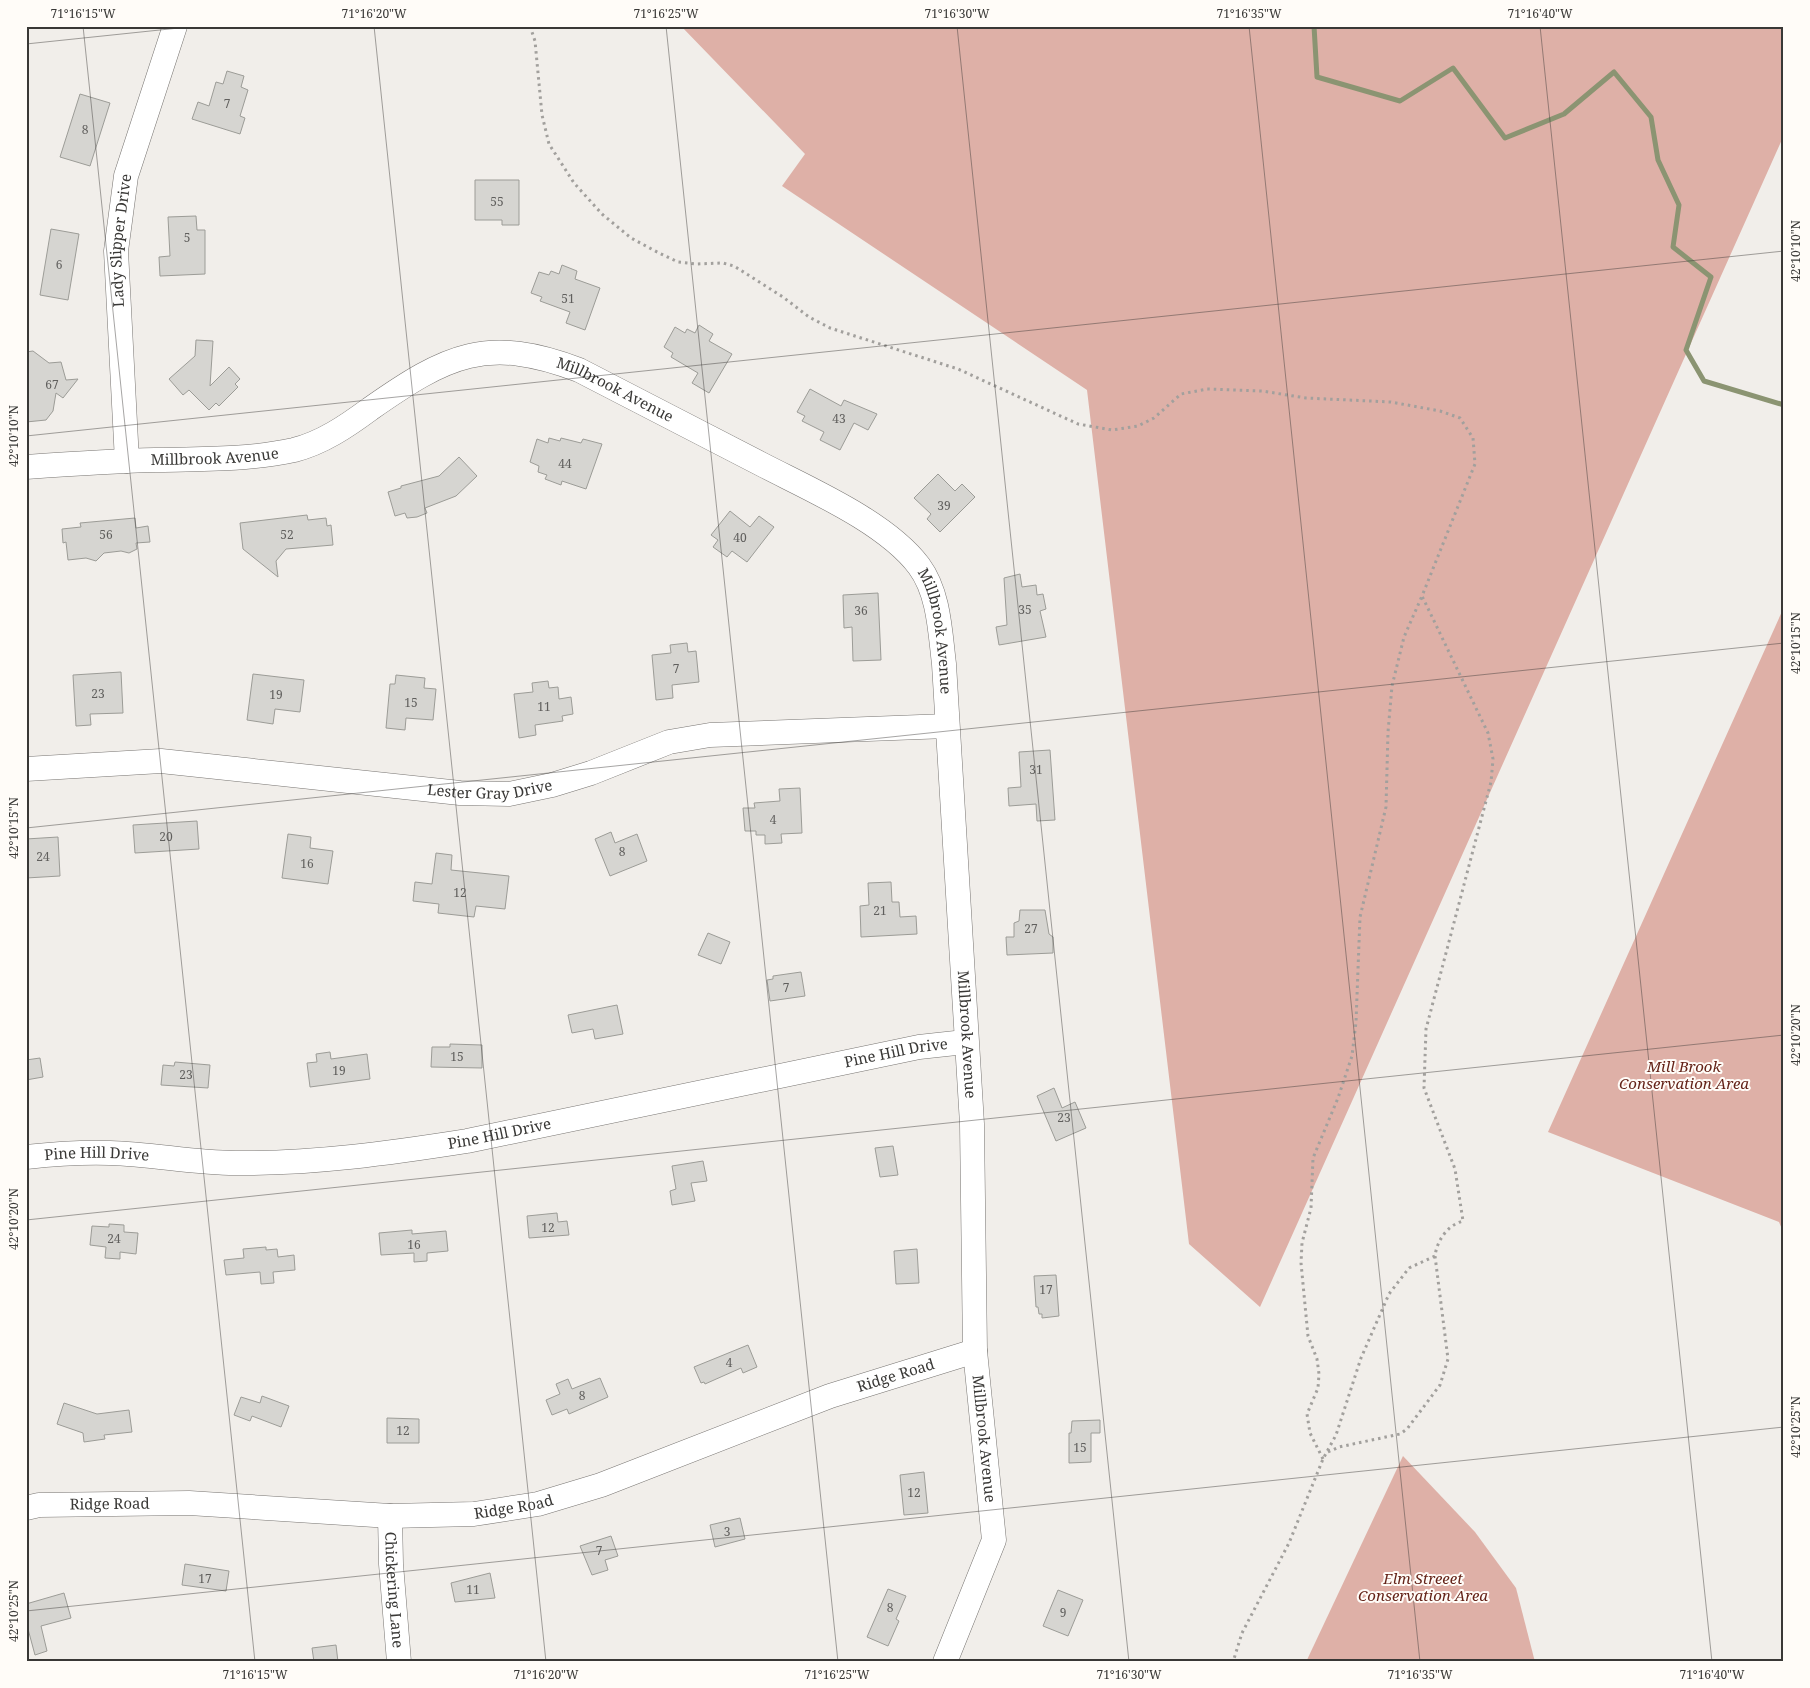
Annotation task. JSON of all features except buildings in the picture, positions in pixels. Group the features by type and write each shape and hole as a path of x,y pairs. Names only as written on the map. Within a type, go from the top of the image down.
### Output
{"street":[{"name":"Lady Slipper Drive","path":"127,461 116,251 126,176 174,26"},
{"name":"Millbrook Avenue","path":"26,467 127,461 248,458 296,449 338,432 415,378 449,361 480,354 512,352 546,358 579,370 809,489 872,524 900,546 919,567 932,592 939,620 965,1042 972,1124 975,1351 994,1540 945,1662"},
{"name":"Lester Gray Drive","path":"26,769 161,761 460,792 509,794 552,785 583,775 669,742 710,735 947,726"},
{"name":"Pine Hill Drive","path":"26,1157 111,1153 233,1163 272,1163 412,1149 467,1141 920,1047 965,1042"},
{"name":"Ridge Road","path":"26,1508 39,1505 189,1503 390,1516 474,1514 556,1498 602,1485 830,1396 975,1351"},
{"name":"Chickering Lane","path":"390,1516 391,1564 399,1662"}],"path":[{"path":"530,26 535,41 542,115 549,144 574,183 602,214 631,238 678,262 697,264 723,263 734,266 783,297 809,317 830,328 916,357 940,363 1065,420 1102,429 1122,428 1148,422 1181,394 1207,389 1262,391 1306,398 1391,402 1456,416 1468,427 1473,438 1475,464 1404,637 1392,686 1388,732 1386,807 1360,917 1356,1022 1352,1056 1338,1098 1313,1158 1311,1208 1302,1243 1301,1263 1308,1336 1317,1359 1319,1374 1318,1388 1307,1414 1310,1433 1323,1459"},
{"path":"1328,1452 1339,1447 1400,1434 1407,1429 1440,1385 1447,1364 1448,1351 1439,1300 1435,1256 1436,1250 1446,1232 1451,1226 1463,1221 1454,1169 1424,1088 1426,1029 1492,782 1493,759 1488,733 1422,596"},
{"path":"1233,1662 1242,1633 1289,1543 1323,1459 1336,1435 1361,1358 1389,1294 1410,1268 1435,1256"}],"green space":[{"path":"681,26 1784,26 1784,135 1260,1307 1189,1244 1087,390 782,186 805,154"},
{"name":"Mill Brook Conservation Area","path":"1784,607 1784,1234 1779,1222 1548,1132"},
{"name":"Elm Streeet Conservation Area","path":"1403,1456 1475,1532 1516,1588 1535,1662 1306,1662"}],"waterway":[{"path":"1314,26 1317,77 1400,101 1453,68 1505,138 1564,114 1614,72 1651,117 1658,160 1679,205 1673,247 1711,277 1686,350 1704,381 1784,405"}]}
